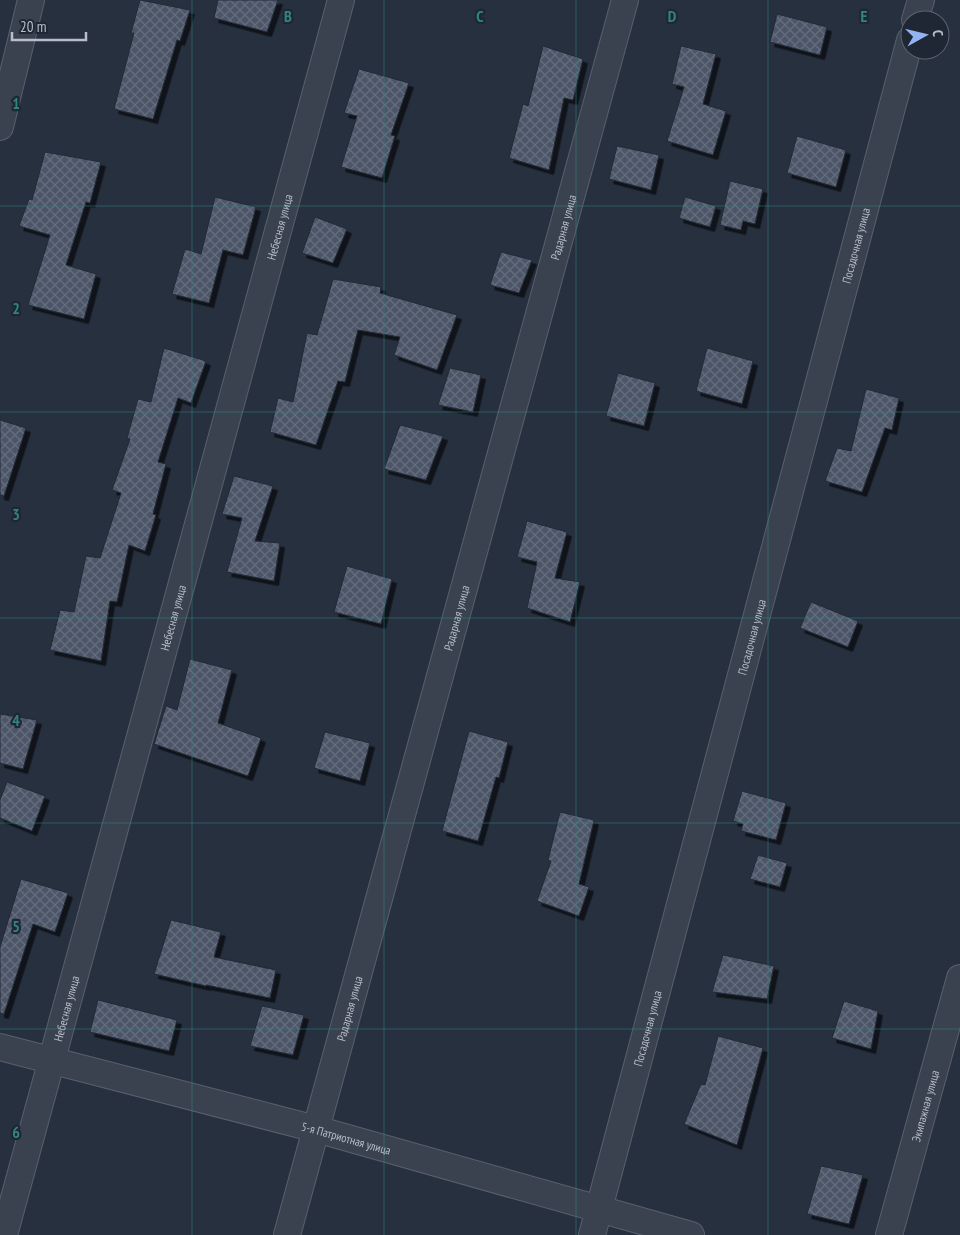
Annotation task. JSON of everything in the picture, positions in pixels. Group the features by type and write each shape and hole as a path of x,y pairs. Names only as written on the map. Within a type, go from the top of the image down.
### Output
{"street":[{"path":"0,127 31,0"},
{"name":"Небесная улица","path":"4,1235 341,0"},
{"name":"Радарная улица","path":"287,1235 625,0"},
{"name":"Посадочная улица","path":"592,1235 905,60"},
{"name":"Экипажная улица","path":"889,1235 960,978"},
{"name":"5-я Патриотная улица","path":"0,1047 316,1129 691,1235"}],"building":[{"path":"140,0 190,10 180,41 177,40 153,119 114,109 134,33 131,33"},
{"path":"218,0 278,0 267,32 214,18"},
{"path":"777,14 827,27 820,55 770,42"},
{"path":"543,46 583,59 573,100 564,98 549,170 509,158 523,104 528,106"},
{"path":"681,46 716,54 703,104 726,111 713,155 667,141 684,87 672,84"},
{"path":"359,69 409,83 391,135 395,136 382,178 341,167 357,116 344,113"},
{"path":"797,136 846,150 836,187 787,173"},
{"path":"617,146 659,155 651,190 609,179"},
{"path":"45,152 101,162 90,203 86,202 66,265 96,274 84,319 28,305 50,235 19,226 29,199 32,200"},
{"path":"730,181 763,189 755,224 743,221 741,230 720,225"},
{"path":"215,197 256,207 243,255 223,250 209,303 172,294 185,249 201,254"},
{"path":"685,197 716,206 710,227 679,218"},
{"path":"315,217 347,229 333,263 302,253"},
{"path":"501,252 532,260 519,293 490,285"},
{"path":"333,279 381,287 380,293 457,315 437,370 394,355 400,337 358,330 345,382 338,381 316,445 270,432 278,398 293,402 307,333 317,335"},
{"path":"164,348 206,361 191,403 178,398 158,462 166,464 153,514 156,515 145,551 129,545 117,602 110,601 101,661 50,650 60,610 74,612 86,556 100,558 121,493 112,490 130,439 127,438 138,399 151,402"},
{"path":"707,348 753,361 742,404 696,391"},
{"path":"450,368 481,375 473,412 438,405"},
{"path":"618,373 655,383 644,426 606,416"},
{"path":"866,389 899,398 892,430 885,428 862,492 825,481 837,448 851,451"},
{"path":"0,420 26,428 4,496 0,495"},
{"path":"400,425 443,436 426,480 384,469"},
{"path":"234,476 273,486 255,541 280,543 274,581 227,572 242,518 222,514"},
{"path":"527,521 567,532 555,578 580,582 570,622 527,608 537,562 517,557"},
{"path":"347,566 392,579 381,624 334,612"},
{"path":"811,602 858,621 848,647 800,628"},
{"path":"190,659 232,670 218,723 261,738 248,776 154,744 166,706 177,710"},
{"path":"0,714 37,720 23,769 0,763"},
{"path":"469,731 508,742 499,778 496,777 478,841 442,831"},
{"path":"325,732 370,743 360,781 314,768"},
{"path":"7,782 45,796 32,831 0,818 0,800"},
{"path":"742,791 786,803 776,840 741,831 743,824 733,821"},
{"path":"560,812 594,820 579,884 589,887 579,916 537,901 551,861 548,860"},
{"path":"758,855 787,863 780,887 750,879"},
{"path":"21,879 68,893 55,932 33,924 4,1014 0,1013 0,947"},
{"path":"171,920 221,932 214,957 276,970 270,998 154,974"},
{"path":"723,955 774,966 767,999 712,992"},
{"path":"98,1000 177,1020 169,1051 90,1032"},
{"path":"844,1001 878,1011 871,1049 832,1038"},
{"path":"262,1006 304,1015 293,1055 250,1046"},
{"path":"718,1036 763,1048 737,1145 684,1124 701,1084 705,1085"},
{"path":"821,1166 863,1175 849,1224 807,1214"}]}
